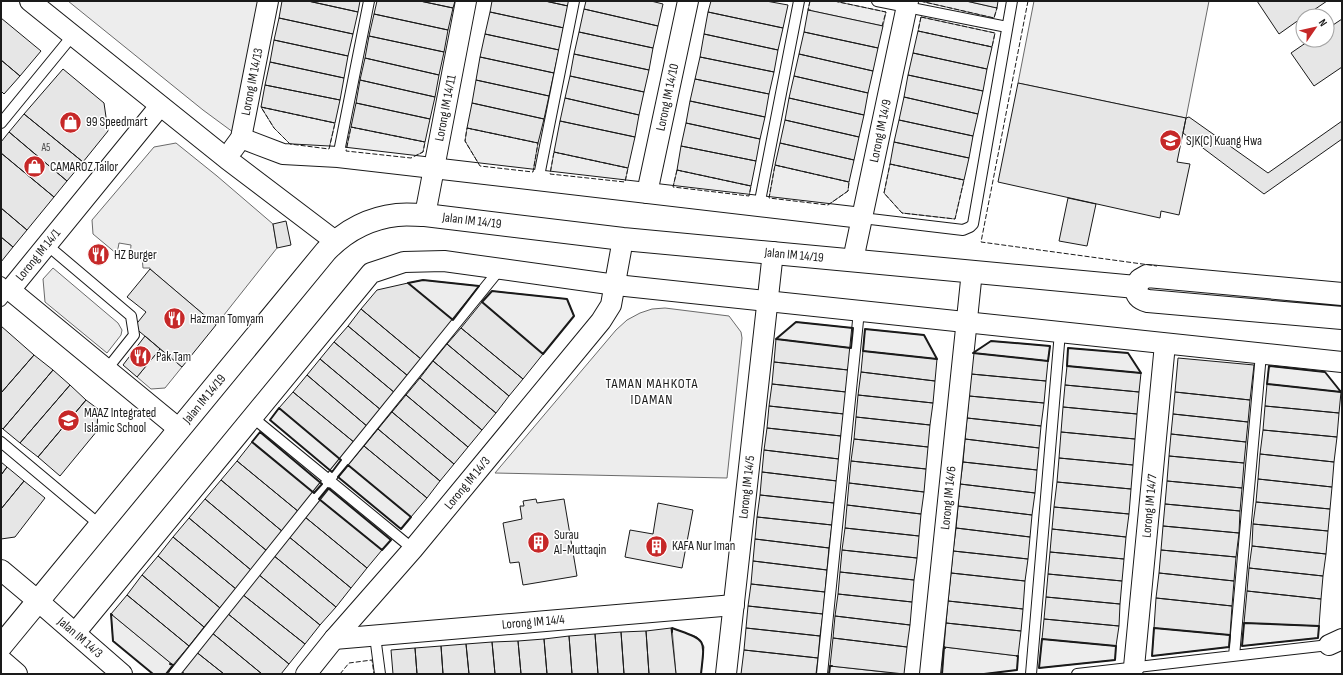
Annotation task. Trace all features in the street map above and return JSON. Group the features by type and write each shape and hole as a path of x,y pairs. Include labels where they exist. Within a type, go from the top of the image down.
{"street":[{"path":"30,1 226,159 335,241"},
{"name":"Lorong IM 14/13","path":"226,159 241,138 268,1"},
{"name":"Lorong IM 14/11","path":"425,215 466,1"},
{"name":"Lorong IM 14/10","path":"647,193 688,1"},
{"name":"Lorong IM 14/9","path":"853,260 907,4"},
{"name":"Lorong IM 14/1","path":"160,106 47,245 4,291 107,369 179,429"},
{"path":"241,138 283,154 338,157 862,218"},
{"name":"Jalan IM 14/19","path":"1,646 326,250 335,241 356,228 387,217 397,215 425,215 623,239 1136,287"},
{"path":"616,285 623,239"},
{"name":"Lorong IM 14/5","path":"726,674 773,252"},
{"path":"75,633 371,273 404,262 444,262 616,285 1164,344 1338,361"},
{"name":"Lorong IM 14/6","path":"930,674 972,271"},
{"path":"1342,294 1147,276 1140,280 1136,287 1140,298 1148,301 1342,318"},
{"name":"Lorong IM 14/3","path":"306,674 334,639 413,549 591,334 612,305 616,285"},
{"name":"Lorong IM 14/7","path":"1134,667 1164,344"},
{"name":"Jalan IM 14/3","path":"1,570 122,674"},
{"name":"Lorong IM 14/4","path":"334,639 734,606"},
{"path":"1,661 16,674"}],"lane":[{"path":"338,157 369,1"},
{"path":"538,181 574,1"},
{"path":"759,206 799,1"},
{"path":"877,1 907,4 1007,27"},
{"path":"862,218 963,230 973,224 1012,1"},
{"path":"1,123 73,35"},
{"path":"47,245 131,316 134,335 107,369"},
{"path":"174,674 500,269"},
{"path":"822,674 859,311"},
{"path":"1031,674 1060,332"},
{"path":"1234,656 1261,354"},
{"path":"252,417 413,549"},
{"path":"1,442 100,525"},
{"path":"375,636 380,674"},
{"path":"1077,674 1234,656 1336,642"}],"shaded area":[{"path":"68,1 268,1 241,138 203,110"},
{"path":"810,1 834,1 886,12 883,26 808,10"},
{"path":"920,1 966,1 997,8 994,18"},
{"path":"1034,1 1209,1 1186,118 1018,83"},
{"path":"921,17 995,33 992,47 918,31"},
{"path":"261,107 335,123 329,149 290,144 274,128"},
{"path":"351,127 425,142 423,152 411,158 346,151"},
{"path":"467,128 538,143 533,172 480,166 465,141"},
{"path":"176,143 273,224 277,248 216,325 150,268 143,268 142,257 130,256 131,245 119,243 117,254 93,234 92,220 154,147"},
{"path":"554,152 628,168 625,182 550,174"},
{"path":"890,164 964,180 955,219 902,213 884,193"},
{"path":"775,165 849,182 848,191 828,205 769,198"},
{"path":"677,170 751,186 749,196 673,187"},
{"path":"53,268 118,323 122,330 121,335 107,353 45,302 43,279"},
{"path":"423,280 479,286 453,320 408,283"},
{"path":"492,291 567,299 574,316 543,354 482,302"},
{"path":"665,308 729,316 741,332 742,338 727,478 495,473 616,330 627,320 640,313 652,309"},
{"path":"796,322 853,328 851,348 776,339"},
{"path":"865,329 924,335 937,359 863,351"},
{"path":"991,341 1050,346 1048,361 973,353"},
{"path":"1068,348 1128,353 1141,373 1067,366"},
{"path":"160,349 182,367 165,388 151,389 137,377"},
{"path":"1269,366 1325,372 1341,392 1267,384"},
{"path":"279,408 341,460 332,472 270,420"},
{"path":"260,432 322,484 314,493 252,442"},
{"path":"348,465 411,517 401,529 338,477"},
{"path":"328,488 391,540 382,550 319,499"},
{"path":"111,614 173,665 166,674 153,674 113,641"},
{"path":"1244,623 1319,626 1318,638 1242,646"},
{"path":"672,628 697,637 701,641 704,647 701,674 676,674"},
{"path":"1154,628 1230,635 1229,647 1152,656"},
{"path":"1042,639 1116,646 1115,660 1039,668"},
{"path":"944,647 1018,656 1017,670 984,674 942,674"},
{"path":"830,666 903,674 829,674"}],"building":[{"path":"282,1 308,1 358,12 353,34 279,18"},
{"path":"308,1 360,1 358,12"},
{"path":"377,1 420,1 453,8 448,30 374,14"},
{"path":"420,1 455,1 453,8"},
{"path":"492,1 545,1 568,6 564,28 490,12"},
{"path":"545,1 569,1 568,6"},
{"path":"586,1 651,1 663,4 658,26 584,9"},
{"path":"711,1 766,1 788,5 783,28 708,12"},
{"path":"966,1 998,1 997,8"},
{"path":"1257,1 1327,1 1317,8 1295,8 1295,23 1279,34"},
{"path":"584,9 658,26 653,48 579,32"},
{"path":"808,10 883,26 878,48 804,32"},
{"path":"490,12 564,28 559,50 485,34"},
{"path":"708,12 783,28 778,50 704,34"},
{"path":"374,14 448,30 444,52 369,36"},
{"path":"1,18 41,51 20,76 1,60"},
{"path":"279,18 353,34 348,56 274,40"},
{"path":"1342,19 1342,67 1314,86 1291,53 1298,48 1335,48 1335,24"},
{"path":"918,31 992,47 987,69 913,53"},
{"path":"579,32 653,48 649,70 574,54"},
{"path":"804,32 878,48 873,71 799,54"},
{"path":"485,34 559,50 554,73 480,57"},
{"path":"704,34 778,50 774,72 700,57"},
{"path":"369,36 444,52 439,75 365,58"},
{"path":"274,40 348,56 344,78 270,62"},
{"path":"913,53 987,69 983,91 908,75"},
{"path":"574,54 649,70 644,92 570,76"},
{"path":"799,54 873,71 868,93 794,76"},
{"path":"480,57 554,73 549,96 476,80"},
{"path":"700,57 774,72 769,94 695,79"},
{"path":"365,58 439,75 435,97 360,80"},
{"path":"1,60 20,76 4,94 1,91"},
{"path":"270,62 344,78 340,100 265,85"},
{"name":"99 Speedmart","path":"63,69 104,103 108,131 83,162 24,114"},
{"path":"908,75 983,91 978,114 904,97"},
{"path":"570,76 644,92 639,115 565,98"},
{"path":"794,76 868,93 864,115 789,98"},
{"path":"695,79 769,94 765,117 690,101"},
{"path":"360,80 435,97 430,119 356,103"},
{"path":"476,80 549,96 544,119 472,103"},
{"path":"1018,83 1186,118 1177,162 1190,164 1179,215 1161,211 1160,218 998,182"},
{"path":"265,85 340,100 335,123 261,107"},
{"path":"904,97 978,114 973,136 899,120"},
{"path":"565,98 639,115 635,137 560,121"},
{"path":"789,98 864,115 859,137 785,120"},
{"path":"690,101 765,117 760,139 686,123"},
{"path":"356,103 430,119 425,142 351,127"},
{"path":"472,103 544,119 538,143 467,128"},
{"path":"24,114 83,162 67,181 9,132"},
{"path":"1189,117 1268,173 1342,121 1342,139 1264,194 1183,133 1186,118"},
{"path":"785,120 859,137 854,160 780,143"},
{"path":"899,120 973,136 969,158 894,142"},
{"path":"560,121 635,137 628,168 554,152"},
{"path":"686,123 760,139 756,161 681,146"},
{"name":"CAMAROZ Tailor","path":"9,132 67,181 54,197 1,153 1,142"},
{"path":"894,142 969,158 964,180 890,164"},
{"path":"780,143 854,160 849,182 775,165"},
{"path":"681,146 756,161 751,186 677,170"},
{"path":"1,153 54,197 27,230 1,208"},
{"path":"1068,198 1096,204 1087,246 1059,241"},
{"path":"1,208 27,230 13,247 1,237"},
{"path":"286,221 291,245 277,248 273,224"},
{"path":"1,237 13,247 1,262"},
{"name":"Hazman Tomyam","path":"150,269 216,325 182,367 134,327 146,312 127,297"},
{"path":"408,283 453,320 421,359 361,309 377,290"},
{"path":"482,302 543,354 523,379 461,328"},
{"path":"361,309 421,359 408,376 348,326"},
{"path":"1,326 34,355 1,393"},
{"path":"348,326 408,376 395,393 334,342"},
{"path":"461,328 523,379 509,396 447,344"},
{"name":"Pak Tam","path":"145,336 160,349 137,377 123,365"},
{"path":"776,339 851,348 848,370 774,362"},
{"path":"334,342 395,393 381,410 320,359"},
{"path":"447,344 509,396 496,413 433,361"},
{"path":"863,351 937,359 935,381 861,372"},
{"path":"973,353 1048,361 1046,381 971,374"},
{"path":"34,355 53,370 3,429 1,427 1,393"},
{"path":"1178,358 1254,365 1250,400 1175,392"},
{"path":"320,359 381,410 368,427 307,375"},
{"path":"433,361 496,413 482,430 420,378"},
{"path":"774,362 848,370 846,392 772,384"},
{"path":"1067,366 1141,373 1139,392 1065,385"},
{"path":"53,370 70,385 20,443 3,429"},
{"path":"861,372 935,381 933,403 858,395"},
{"path":"971,374 1046,381 1044,403 969,396"},
{"path":"307,375 368,427 355,443 293,392"},
{"path":"420,378 482,430 468,447 406,395"},
{"path":"772,384 846,392 844,414 769,406"},
{"path":"1267,384 1341,392 1339,413 1265,406"},
{"path":"70,385 86,400 38,457 20,443"},
{"path":"1065,385 1139,392 1137,414 1063,407"},
{"path":"293,392 355,443 341,460 279,408"},
{"path":"1175,392 1250,400 1248,422 1173,414"},
{"path":"406,395 468,447 454,464 392,412"},
{"path":"858,395 933,403 930,425 856,417"},
{"path":"969,396 1044,403 1041,426 967,418"},
{"path":"86,400 98,409 97,431 60,476 38,457"},
{"path":"769,406 844,414 841,436 767,428"},
{"path":"1265,406 1339,413 1337,437 1263,430"},
{"path":"1063,407 1137,414 1135,439 1061,432"},
{"path":"392,412 454,464 440,481 378,429"},
{"path":"1173,414 1248,422 1246,442 1171,434"},
{"path":"856,417 930,425 928,447 854,439"},
{"path":"967,418 1041,426 1039,448 965,439"},
{"path":"767,428 841,436 839,459 764,450"},
{"path":"378,429 440,481 427,498 364,446"},
{"path":"1263,430 1337,437 1334,462 1260,454"},
{"path":"1061,432 1135,439 1133,465 1059,458"},
{"path":"1171,434 1246,442 1244,463 1169,456"},
{"path":"854,439 928,447 926,469 851,461"},
{"path":"965,439 1039,448 1037,470 963,462"},
{"path":"252,442 314,493 299,512 237,461"},
{"path":"364,446 427,498 411,517 348,465"},
{"path":"764,450 839,459 837,481 762,472"},
{"path":"1260,454 1334,462 1332,487 1258,479"},
{"path":"1169,456 1244,463 1242,488 1167,481"},
{"path":"1059,458 1133,465 1131,489 1057,482"},
{"path":"237,461 299,512 283,532 221,480"},
{"path":"851,461 926,469 924,492 849,483"},
{"path":"1,462 7,467 1,475"},
{"path":"963,462 1037,470 1035,493 960,484"},
{"path":"7,467 24,481 1,509 1,475"},
{"path":"762,472 837,481 834,503 760,495"},
{"path":"1258,479 1332,487 1330,509 1256,502"},
{"path":"221,480 283,532 267,551 205,499"},
{"path":"24,481 45,498 15,537 1,539 1,509"},
{"path":"1167,481 1242,488 1240,511 1165,504"},
{"path":"1057,482 1131,489 1129,514 1054,507"},
{"path":"849,483 924,492 921,514 847,505"},
{"path":"960,484 1035,493 1032,515 958,506"},
{"path":"760,495 834,503 832,525 757,517"},
{"path":"205,499 267,551 251,570 189,518"},
{"path":"319,499 382,550 367,568 305,517"},
{"name":"Surau Al-Muttaqin","path":"536,499 537,503 564,499 577,576 523,585 519,562 510,563 503,523 522,519 520,506 524,506 523,501"},
{"path":"1256,502 1330,509 1328,531 1253,524"},
{"name":"KAFA Nur Iman","path":"658,503 693,510 682,568 625,557 630,530 653,534"},
{"path":"1165,504 1240,511 1239,533 1163,526"},
{"path":"847,505 921,514 919,536 845,528"},
{"path":"958,506 1032,515 1030,537 956,528"},
{"path":"1054,507 1129,514 1126,537 1052,529"},
{"path":"305,517 367,568 351,588 288,536"},
{"path":"757,517 832,525 829,548 755,539"},
{"path":"189,518 251,570 236,589 173,537"},
{"path":"1253,524 1328,531 1326,554 1252,546"},
{"path":"1163,526 1239,533 1236,557 1161,550"},
{"path":"845,528 919,536 917,558 842,550"},
{"path":"956,528 1030,537 1028,559 953,551"},
{"path":"1052,529 1126,537 1124,559 1050,552"},
{"path":"288,536 351,588 336,607 273,555"},
{"path":"173,537 236,589 220,608 158,556"},
{"path":"755,539 829,548 827,570 753,561"},
{"path":"1252,546 1326,554 1323,576 1249,568"},
{"path":"842,550 917,558 914,580 840,572"},
{"path":"1161,550 1236,557 1234,581 1159,573"},
{"path":"953,551 1028,559 1025,581 951,573"},
{"path":"1050,552 1124,559 1122,581 1048,574"},
{"path":"273,555 336,607 320,625 258,574"},
{"path":"158,556 220,608 204,627 142,575"},
{"path":"753,561 827,570 825,592 751,584"},
{"path":"1249,568 1323,576 1321,599 1247,591"},
{"path":"840,572 914,580 912,602 838,594"},
{"path":"951,573 1025,581 1023,609 948,601"},
{"path":"1159,573 1234,581 1232,606 1156,598"},
{"path":"258,574 320,625 305,644 242,594"},
{"path":"1048,574 1122,581 1120,604 1046,597"},
{"path":"142,575 204,627 189,646 127,595"},
{"path":"751,584 825,592 823,614 748,606"},
{"path":"1247,591 1321,599 1319,626 1244,623"},
{"path":"242,594 305,644 289,664 227,613"},
{"path":"838,594 912,602 910,625 835,616"},
{"path":"127,595 189,646 173,665 111,614"},
{"path":"1046,597 1120,604 1119,626 1044,619"},
{"path":"1156,598 1232,606 1230,635 1154,628"},
{"path":"948,601 1023,609 1021,631 946,623"},
{"path":"748,606 823,614 820,636 746,628"},
{"path":"227,613 289,664 281,674 262,674 211,632"},
{"path":"835,616 910,625 907,647 833,638"},
{"path":"1044,619 1119,626 1116,646 1042,639"},
{"path":"946,623 1021,631 1018,656 944,647"},
{"path":"671,628 676,674 649,674 646,631"},
{"path":"746,628 820,636 818,658 744,650"},
{"path":"646,631 649,674 624,674 621,632"},
{"path":"211,632 262,674 224,674 195,651"},
{"path":"621,632 624,674 598,674 595,634"},
{"path":"595,634 598,674 572,674 569,636"},
{"path":"569,636 572,674 547,674 544,639"},
{"path":"833,638 907,647 904,674 830,666"},
{"path":"544,639 547,674 521,674 518,641"},
{"path":"518,641 521,674 495,674 492,642"},
{"path":"492,642 495,674 469,674 466,644"},
{"path":"466,644 469,674 443,674 441,646"},
{"path":"441,646 443,674 417,674 415,648"},
{"path":"415,648 417,674 393,674 391,650"},
{"path":"744,650 818,658 816,674 741,674"},
{"path":"195,651 224,674 185,674 180,670"}],"fence":[{"path":"810,1 808,10 811,10"},
{"path":"834,1 886,12 882,26"},
{"path":"920,1 994,18 996,7"},
{"path":"1028,1 981,242 1157,266"},
{"path":"921,17 995,33 992,47 918,31 921,17"},
{"path":"261,107 335,123 329,149 290,144 274,128 261,107"},
{"path":"351,127 425,142 423,152 411,158 346,151 351,127"},
{"path":"467,128 538,143 533,172 480,166 465,141 467,128"},
{"path":"554,152 628,168 625,182 550,174 554,152"},
{"path":"890,164 964,180 955,219 902,213 884,193 890,164"},
{"path":"775,165 849,182 848,191 828,205 769,198 775,165"},
{"path":"677,170 751,186 749,196 673,187 677,170"},
{"path":"340,674 349,663 372,660 374,674"}],"wall":[{"path":"423,280 479,286 453,320 408,283 423,280"},
{"path":"492,291 567,299 574,316 543,354 482,302 492,291"},
{"path":"796,322 853,328 851,348 776,339 796,322"},
{"path":"865,329 924,335 937,359 863,351 865,329"},
{"path":"991,341 1050,346 1048,361 973,353 991,341"},
{"path":"1068,348 1128,353 1141,373 1067,366 1068,348"},
{"path":"1269,366 1325,372 1341,392 1267,384 1269,366"},
{"path":"279,408 341,460 332,472 270,420 279,408"},
{"path":"260,432 322,484 314,493 252,442 260,432"},
{"path":"348,465 411,517 401,529 338,477 348,465"},
{"path":"328,488 391,540 382,550 319,499 328,488"},
{"path":"112,615 111,614 113,641 153,674"},
{"path":"1244,623 1319,626 1318,638 1242,646 1244,623"},
{"path":"672,632 672,628 692,635 701,642 703,647 701,674"},
{"path":"1154,628 1230,635 1229,647 1152,656 1154,628"},
{"path":"1042,639 1116,646 1115,660 1039,668 1042,639"},
{"path":"942,674 944,647 945,648"},
{"path":"984,674 1017,670 1017,656"},
{"path":"166,674 173,665 170,664"},
{"path":"829,674 830,666 832,666"}],"place":[{"name":"99 Speedmart","path":"71,122"},
{"name":"SJK(C) Kuang Hwa","path":"1171,141"},
{"name":"CAMAROZ Tailor","path":"34,167"},
{"name":"HZ Burger","path":"98,255"},
{"name":"Hazman Tomyam","path":"175,319"},
{"name":"Pak Tam","path":"141,357"},
{"name":"MAAZ Integrated Islamic School","path":"69,420"},
{"name":"Surau Al-Muttaqin","path":"539,542"},
{"name":"KAFA Nur Iman","path":"657,546"}],"district":[{"name":"TAMAN MAHKOTA IDAMAN","path":"652,392"}]}
